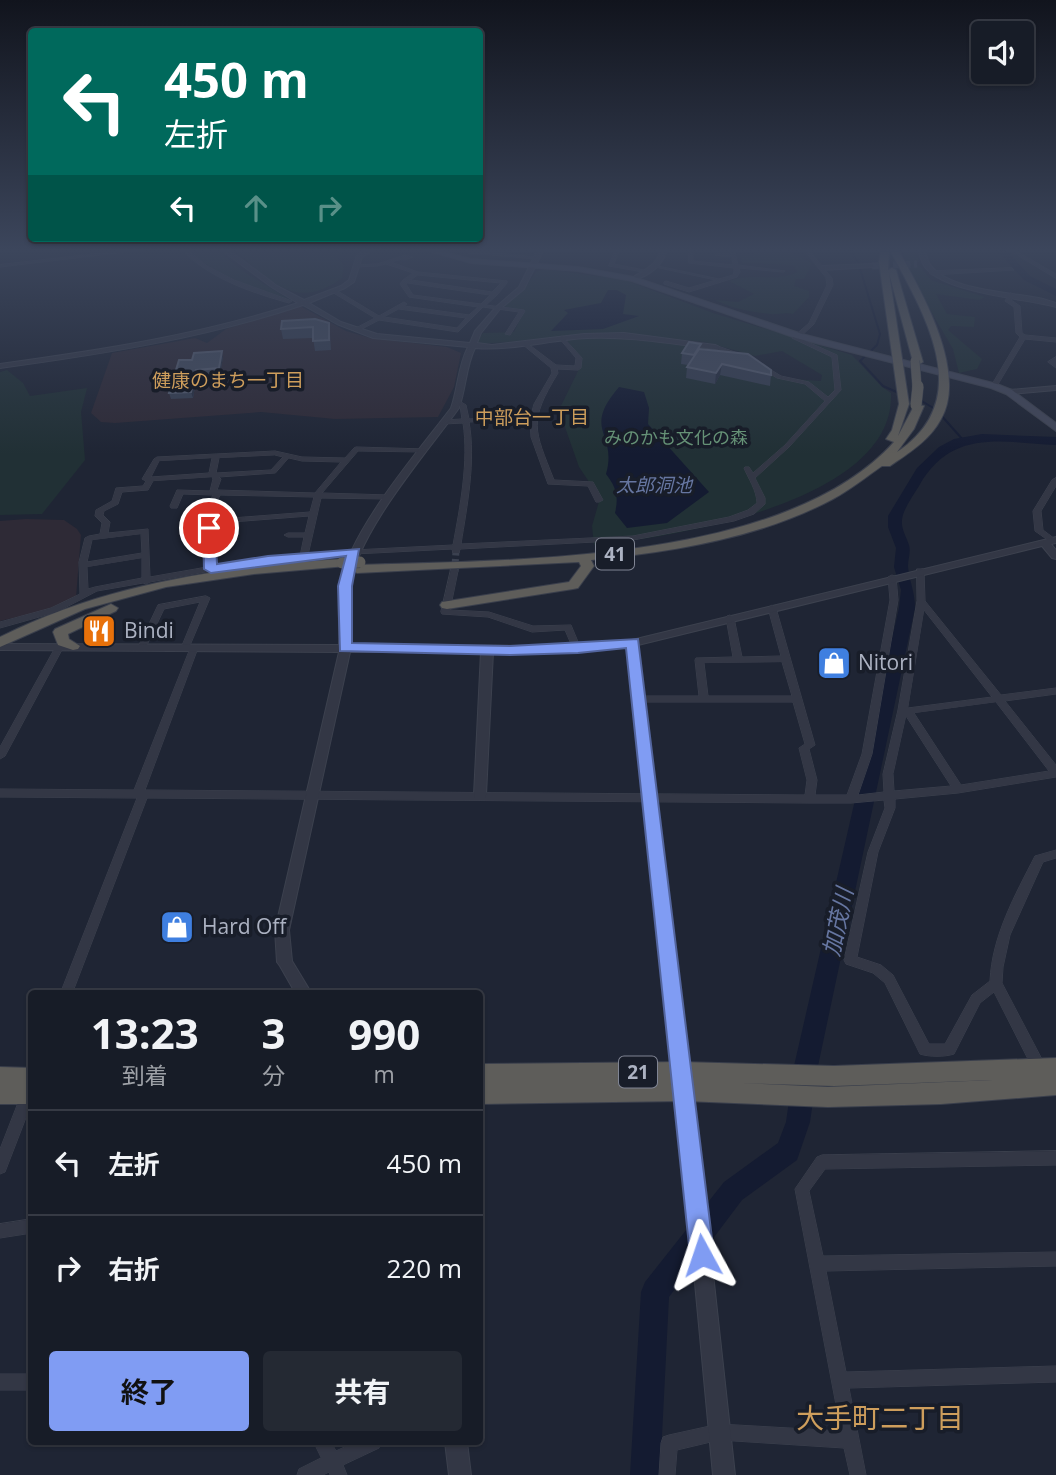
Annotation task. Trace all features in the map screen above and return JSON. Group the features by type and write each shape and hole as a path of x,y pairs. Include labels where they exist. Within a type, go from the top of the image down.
{"highway":[{"name":"41","path":"845,483 878,454 897,430 902,393 891,317"},
{"name":"41","path":"859,478 900,441 917,406 921,381 905,317"},
{"name":"41","path":"5,646 111,608 215,582 340,567 357,561 649,550 742,529 787,515 912,449 935,422 942,408 946,372 926,317"},
{"name":"41","path":"577,551 654,544 724,530 784,512 845,483 891,447 917,406"},
{"path":"447,605 573,585 588,566 577,551"},
{"name":"41","path":"0,654 5,646 53,617 110,597 180,580 268,564 340,567"},
{"path":"67,646 60,632 111,608"},
{"name":"21","path":"483,1074 831,1087 941,1094 1052,1081"},
{"path":"0,1077 28,1087"},
{"name":"21","path":"483,1094 683,1082"},
{"path":"0,1094 28,1088"}],"main road":[{"path":"744,317 799,336 994,386 1009,392 1056,428"}],"street":[{"path":"0,366 184,339 255,317"},
{"path":"331,317 356,330 390,338 472,346 624,335 715,347 754,362 779,377 807,383 828,400"},
{"path":"356,330 379,318 458,330 469,317"},
{"path":"302,990 285,962 282,930 345,648 345,586 389,497 458,402 466,358 492,317"},
{"path":"508,334 518,317"},
{"path":"751,478 787,446 838,390 835,356 795,338 811,324 814,317"},
{"path":"1018,317 1019,333 1023,337 1056,340"},
{"path":"994,386 1023,337"},
{"path":"525,344 554,367 578,368 579,358 562,338"},
{"path":"1056,359 1051,362 1056,366"},
{"path":"554,367 555,373 540,396 531,417 533,432 551,482 590,484 599,500"},
{"path":"1009,392 1056,388"},
{"path":"456,549 466,493 467,422 463,405 458,402"},
{"path":"444,422 531,417"},
{"path":"304,556 318,494 356,449 424,450"},
{"path":"287,456 273,472 146,480 157,459 275,453 347,460"},
{"path":"212,506 216,477 212,471 216,456"},
{"path":"0,625 54,610 94,589 211,569 268,564 304,556 357,561 456,549 577,551 667,533 751,512 761,504 761,498 747,468"},
{"path":"1056,480 1037,511 1039,531 1051,542 1056,556"},
{"path":"104,536 106,523 99,516 100,510 115,502 119,490 145,488 150,481"},
{"path":"174,506 180,492 389,497"},
{"path":"219,521 312,514"},
{"path":"209,528 211,569"},
{"path":"84,594 83,565 89,538 145,531 146,582"},
{"path":"288,536 308,535"},
{"path":"5,646 487,651 578,649 632,643 920,571 1051,542"},
{"path":"83,565 146,555"},
{"path":"454,571 445,611 489,615 532,629 568,627 578,649"},
{"path":"920,571 921,601 905,710 891,754 888,797 890,808 873,852 850,960 877,969 889,979 925,1050 949,1050 976,999 996,983"},
{"path":"851,799 867,754 894,600 892,578"},
{"path":"142,647 161,607 206,597 139,791 143,795"},
{"path":"0,793 311,798 480,796 851,799 958,789 1056,773 921,601"},
{"path":"772,608 810,745 804,748 812,780 809,799"},
{"path":"730,618 738,660"},
{"path":"632,643 652,797 697,1203 724,1475"},
{"path":"0,756 67,646"},
{"path":"480,796 487,651"},
{"path":"704,699 699,660 786,659"},
{"path":"905,710 1056,691"},
{"path":"639,699 797,699"},
{"path":"905,710 958,789"},
{"path":"68,990 143,795"},
{"path":"1052,1081 996,983 999,952 1040,859 1056,854"},
{"path":"0,1167 28,1093"},
{"path":"858,1475 802,1189 822,1162 1056,1158"},
{"path":"0,1230 28,1226"},
{"path":"818,1264 1055,1260"},
{"path":"840,1380 1056,1374"},
{"path":"0,1382 28,1382"},
{"path":"667,1475 669,1443 719,1432 851,1440"},
{"path":"324,1445 336,1469"},
{"path":"305,1475 336,1469 369,1445"},
{"path":"456,1445 460,1475"}],"shaded area":[{"path":"264,317 320,317 346,331 370,338 447,347 461,353 454,387 438,417 335,419 261,412 115,423 101,422 91,413 112,353 195,338 207,343 226,329"},
{"path":"64,520 81,535 76,598 44,611 0,621 0,521"}],"green space":[{"name":"みのかも文化の森","path":"521,317 726,317 852,355 891,393 883,430 858,462 820,487 774,507 724,522 630,541 594,545 592,526 600,498 579,467 559,410 579,369 580,358 566,339 634,337 723,351 779,378 821,381 822,375 782,351 755,356 705,342 616,334 480,344 477,340 483,333 514,332"},
{"path":"934,317 975,317 974,327 951,326 948,330 982,359 977,369 959,373 953,349"},
{"path":"7,370 23,383 30,396 87,388 81,412 85,460 42,514 0,515 0,372"}],"water":[{"path":"564,317 637,317 603,329 551,331"},
{"name":"太郎洞池","path":"619,387 644,392 649,408 648,424 709,492 667,523 627,528 615,513 617,497 606,474 608,449 601,423 608,402"}],"building":[{"path":"315,319 329,323 329,340 313,341 313,327 281,329 282,321"},
{"path":"689,342 701,344 694,355 682,353"},
{"path":"699,349 748,354 771,370 771,375 722,364 716,373 687,367"},
{"path":"222,351 219,368 196,370 191,392 169,393 179,360 192,360 194,353"}],"waterway":[{"path":"875,317 880,334 877,345 860,361 883,386 901,394"},
{"path":"920,400 935,409"},
{"path":"940,414 964,441"},
{"name":"加茂川","path":"645,1475 655,1292 733,1191 788,1151 798,1122 806,1066 907,608 908,590 901,567 903,548 895,527 895,516 921,471 943,450 958,442 982,438 1056,441"}],"tunnel":[{"path":"455,566 456,551"},
{"path":"454,571 455,564"}],"place":[{"name":"Bindi","path":"99,631"},
{"name":"Nitori","path":"834,663"},
{"name":"Hard Off","path":"177,927"}],"district":[{"name":"健康のまち一丁目","path":"228,380"},
{"name":"中部台一丁目","path":"532,417"},
{"name":"大手町二丁目","path":"880,1418"}],"route":[{"path":"209,528 211,569 268,560 354,552 345,586 345,648 578,649 632,643 652,797 702,1255"}]}
